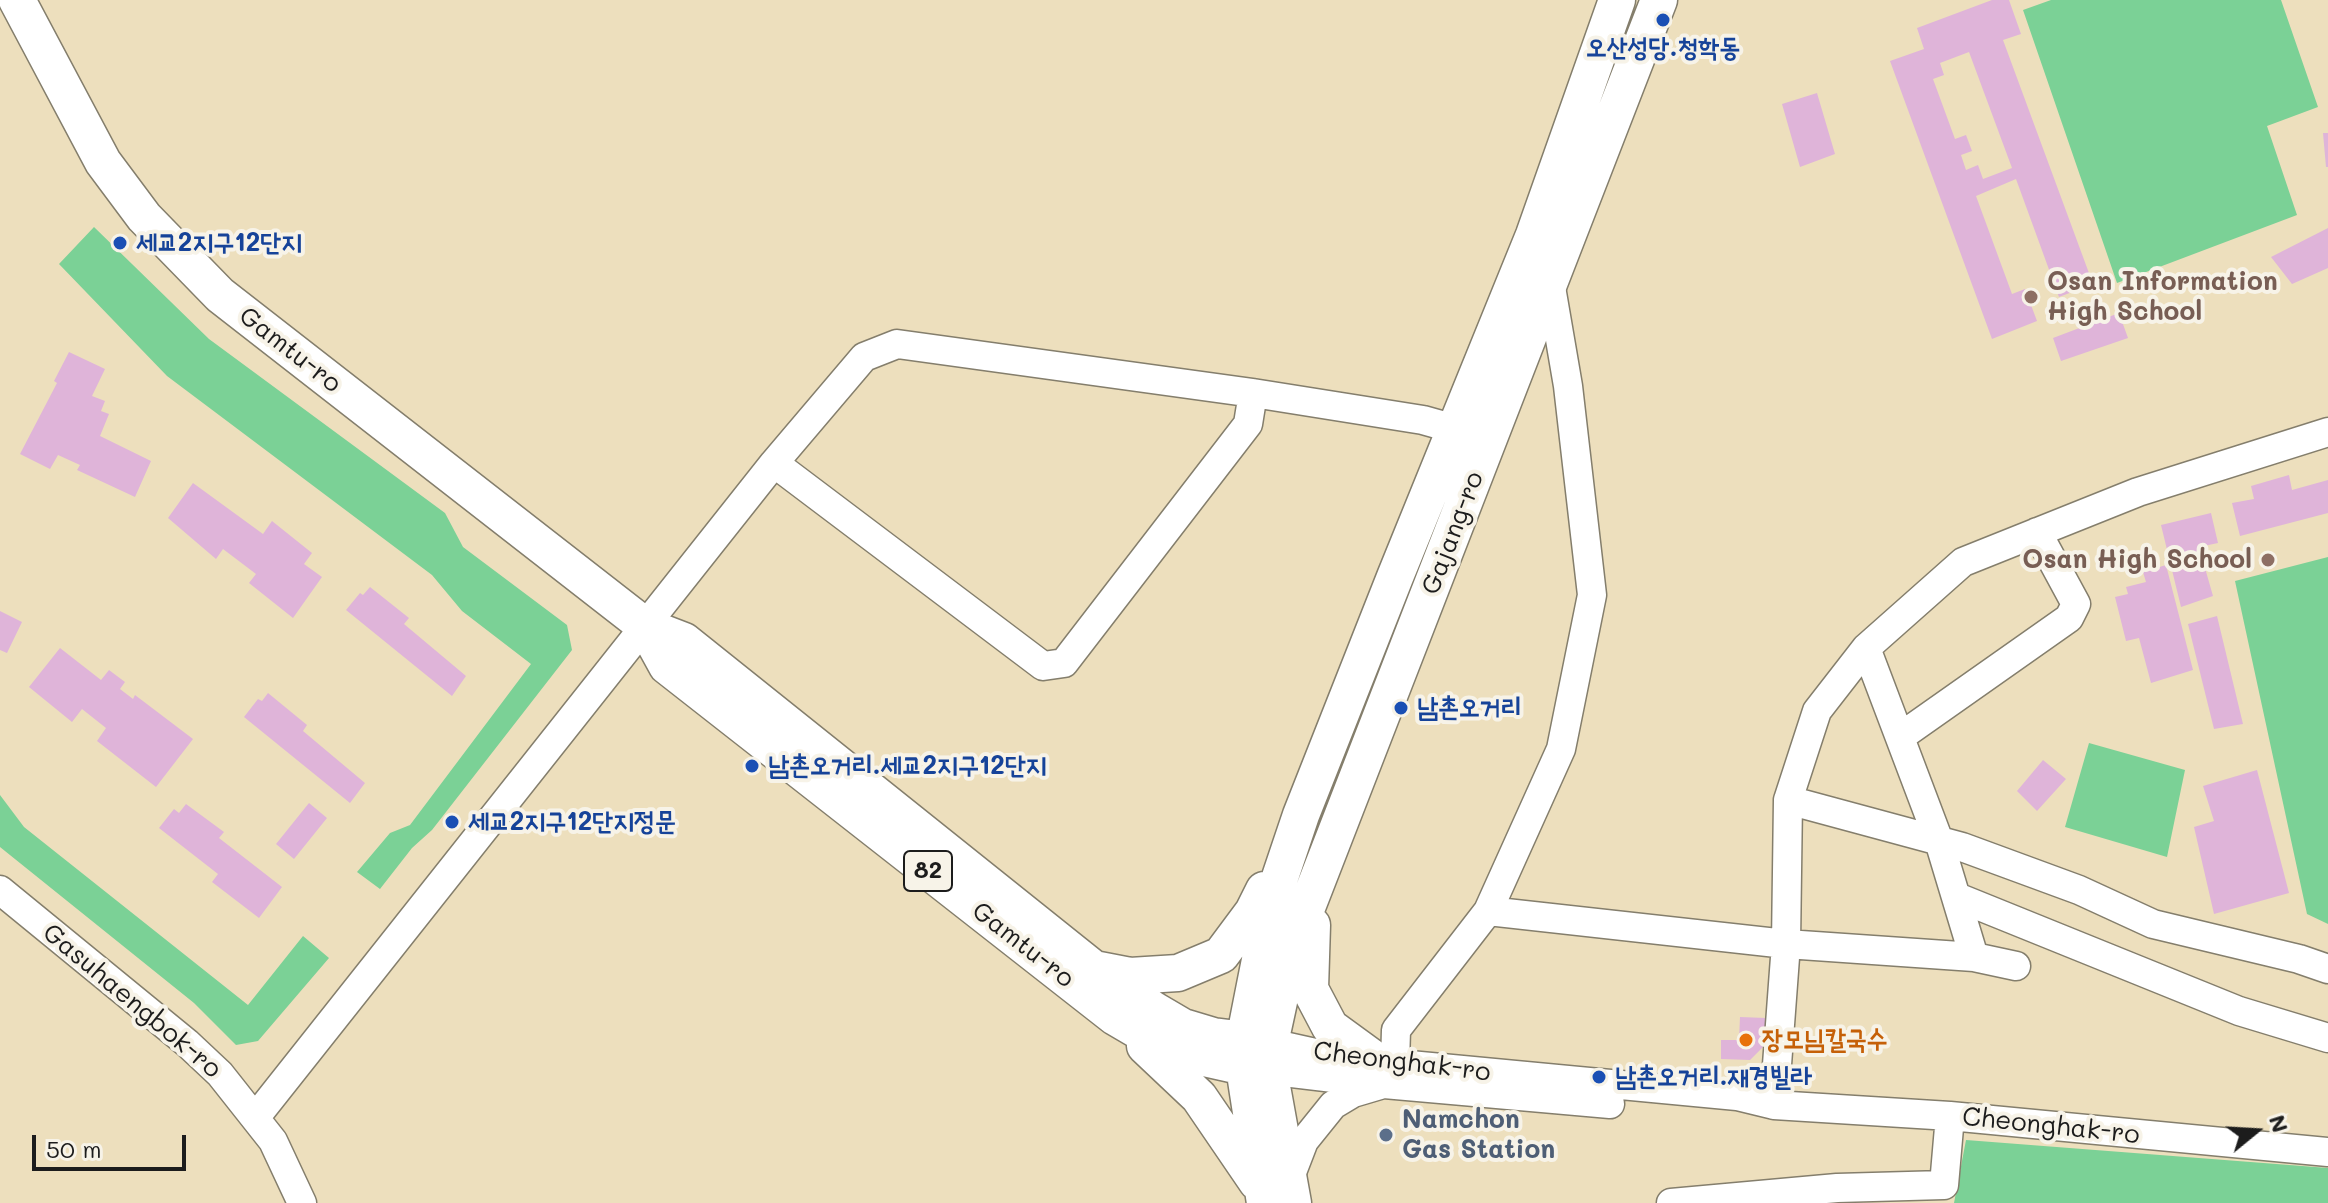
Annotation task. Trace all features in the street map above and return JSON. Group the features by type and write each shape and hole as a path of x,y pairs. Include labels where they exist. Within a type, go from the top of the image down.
{"main road":[{"name":"Gamtu-ro","path":"17,0 103,162 144,217 220,295 645,626 684,641 1094,969 1183,1027 1257,1055"},
{"name":"Gajang-ro","path":"1257,1055 1249,1002 1271,904 1301,815 1534,235 1617,0"},
{"name":"Gajang-ro","path":"1257,1055 1290,951 1324,860 1659,0"},
{"name":"Gamtu-ro","path":"645,626 667,666 1115,1017 1173,1051 1213,1062 1257,1055"},
{"path":"1094,969 1130,976 1178,973 1221,955 1253,912 1301,815"},
{"path":"1324,860 1313,912 1310,989 1330,1027 1386,1070"},
{"path":"1115,1017 1199,1097 1277,1194"},
{"path":"1257,1055 1277,1194"}],"street":[{"path":"1277,1194 1304,1141 1333,1105 1386,1070 1396,1030 1488,911 1561,749 1592,595 1568,386 1550,281"},
{"path":"255,1118 774,463 864,357 897,344 1253,393 1423,420 1455,429"},
{"path":"774,463 1043,666 1064,663 1248,424 1253,393"},
{"path":"1774,1105 1786,944 1788,800 1817,711 1866,648 1963,562 2138,492 2328,432"},
{"path":"1900,737 2069,618 2076,604 2037,532"},
{"path":"1866,648 1939,841 1974,957"},
{"path":"1788,800 1939,841 2079,890 2153,924 2299,959 2328,969"},
{"name":"Gasuhaengbok-ro","path":"0,890 187,1043 220,1074 273,1141 302,1203"},
{"path":"1957,897 2239,1011 2328,1038"},
{"path":"1488,911 1786,944 1974,957 2016,966"},
{"name":"Cheonghak-ro","path":"1257,1055 1315,1053 1386,1070 1731,1114 1774,1105 1950,1116 2328,1152"},
{"path":"1671,1203 1837,1188 1944,1185 1950,1116"}],"green space":[{"path":"2051,0 2281,0 2318,107 2267,126 2297,215 2117,283 2023,10"},
{"path":"94,227 209,339 445,513 463,547 567,625 572,650 432,830 412,848 380,889 357,872 390,833 410,825 531,664 462,611 432,575 167,376 59,264"},
{"path":"2328,557 2328,924 2307,914 2235,581"},
{"path":"2089,743 2185,770 2167,857 2065,827"},
{"path":"0,795 24,827 248,1005 303,936 329,958 258,1041 236,1045 194,1003 0,847"},
{"path":"1966,1140 2328,1168 2328,1203 1954,1203"}],"building":[{"path":"1992,0 2009,0 2021,34 2003,40 2093,284 2059,297 2016,179 1976,196 2012,294 2025,289 2037,321 1992,339 1890,61 1924,49 1917,28","holes":["1969,52 2012,168 1983,179 1978,165 1966,170 1961,155 1972,151 1966,135 1955,139 1933,79 1944,75 1940,63"]},
{"path":"1817,93 1835,154 1800,167 1782,104"},
{"path":"2323,133 2328,133 2328,167 2326,167"},
{"path":"2328,228 2328,268 2292,284 2271,257"},
{"path":"2119,313 2128,338 2061,361 2053,338"},
{"path":"69,352 105,369 92,396 105,401 101,411 109,414 100,436 151,461 135,497 77,470 80,465 58,455 50,469 20,454 57,383 54,381"},
{"path":"2289,475 2292,490 2328,480 2328,513 2240,536 2232,503 2254,499 2251,486"},
{"path":"193,483 263,534 272,521 312,553 304,564 322,577 293,618 249,583 256,574 223,549 216,559 168,518"},
{"path":"2211,513 2218,543 2199,547 2213,596 2181,607 2161,525"},
{"path":"2166,565 2193,670 2151,683 2139,638 2126,641 2115,597 2128,594 2126,587 2146,582 2143,572"},
{"path":"370,587 409,618 404,624 466,676 452,696 346,610 360,593 363,595"},
{"path":"0,611 22,622 7,653 0,650"},
{"path":"2217,616 2243,724 2214,729 2188,624"},
{"path":"60,648 101,680 109,670 125,682 120,689 133,699 135,695 193,739 156,787 97,741 106,728 82,709 72,722 29,687"},
{"path":"268,693 307,725 303,731 365,783 350,803 244,717 258,699 262,701"},
{"path":"2043,760 2066,779 2037,811 2017,791"},
{"path":"2257,770 2289,893 2214,914 2194,827 2214,821 2203,786"},
{"path":"309,803 327,818 294,859 276,844"},
{"path":"186,804 224,832 219,838 282,887 259,918 212,882 218,874 159,828 174,809 179,813"},
{"path":"1740,1017 1766,1018 1765,1045 1750,1060 1721,1059 1721,1040 1739,1040"}],"place":[{"name":"오산성당.청학동","path":"1663,20"},
{"name":"세교2지구12단지","path":"120,243"},
{"name":"Osan Information High School","path":"2031,297"},
{"name":"Osan High School","path":"2268,560"},
{"name":"남촌오거리","path":"1401,708"},
{"name":"남촌오거리.세교2지구12단지","path":"752,766"},
{"name":"세교2지구12단지정문","path":"452,822"},
{"name":"장모님칼국수","path":"1746,1040"},
{"name":"남촌오거리.재경빌라","path":"1599,1077"},
{"name":"Namchon Gas Station","path":"1386,1135"}]}
